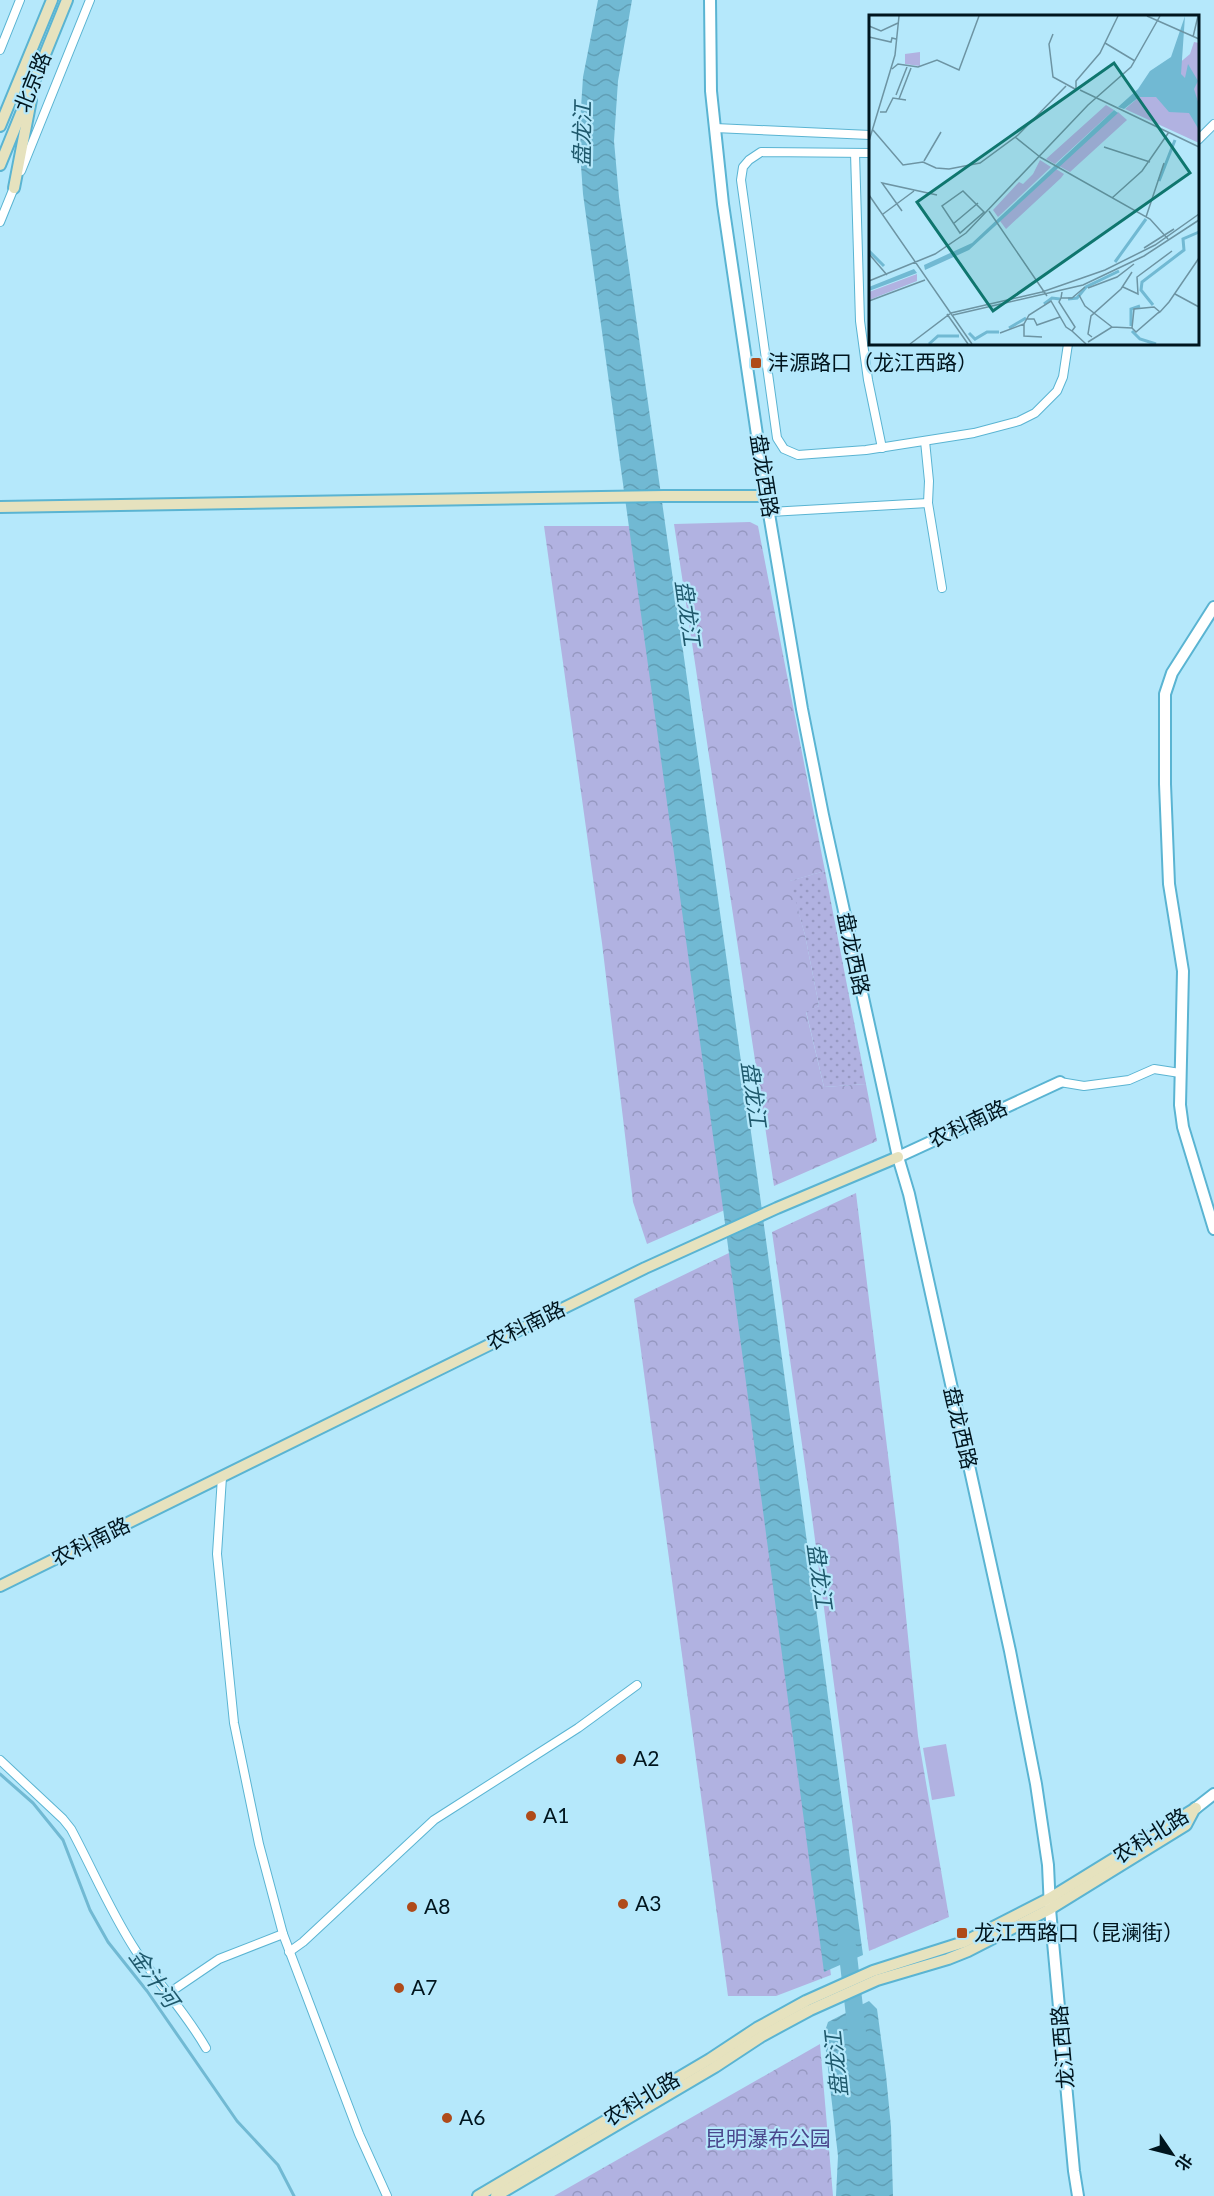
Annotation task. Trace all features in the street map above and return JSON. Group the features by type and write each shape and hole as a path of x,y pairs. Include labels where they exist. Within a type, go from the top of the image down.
{"main road":[{"name":"北京路","path":"0,126 52,0"},
{"name":"北京路","path":"0,165 68,0"},
{"path":"14,188 36,74"},
{"path":"0,507 766,496"},
{"name":"农科南路","path":"0,1586 701,1241 898,1157"},
{"name":"农科北路","path":"478,2196 710,2059 757,2028 875,1975 948,1959 968,1951 1186,1825 1196,1808"},
{"name":"农科北路","path":"496,2196 715,2067 808,2006"}],"street":[{"path":"0,50 20,0"},
{"path":"0,222 90,0"},
{"name":"盘龙西路","path":"710,0 711,91 723,204 766,496 802,709 823,815 898,1157 909,1194 1022,1713 1048,1865 1050,1904"},
{"path":"1199,138 1214,124"},
{"path":"715,128 869,135"},
{"path":"869,153 761,152 748,160 743,167 741,180 753,276 777,438 780,444 790,453 798,455 882,448 974,433 1019,421 1035,413 1057,391 1063,377 1068,345"},
{"path":"855,153 860,321 868,380 882,448"},
{"path":"925,441 929,481 928,503 942,588"},
{"path":"770,512 928,503"},
{"path":"1214,607 1172,673 1165,694 1165,784 1169,884 1183,971 1180,1105 1184,1127 1214,1229"},
{"path":"1060,1082 1084,1086 1129,1080 1154,1069 1180,1072"},
{"name":"农科南路","path":"898,1157 1060,1082"},
{"path":"222,1477 217,1554 234,1723 260,1844 289,1952 359,2134 387,2196"},
{"path":"289,1952 434,1820 578,1728 637,1685"},
{"path":"0,1760 63,1819 71,1830 118,1921 137,1952 169,1993 206,2048"},
{"path":"1196,1808 1214,1794"},
{"name":"龙江西路","path":"1050,1904 1078,2196"},
{"path":"169,1993 219,1959 283,1934"}],"green space":[{"path":"750,522 758,526 825,871 790,881 805,935 819,1006 806,1012 824,1087 866,1084 877,1141 774,1186 674,524"},
{"path":"544,526 633,526 727,1209 647,1244 633,1202 602,943"},
{"path":"825,871 866,1084 824,1087 806,1011 819,1006 805,935 789,881"},
{"path":"856,1193 898,1537 918,1736 949,1917 869,1951 772,1232"},
{"path":"733,1251 831,1975 776,1996 728,1996 634,1299"},
{"path":"946,1744 955,1796 932,1800 923,1748"},
{"name":"昆明瀑布公园","path":"820,2044 833,2196 554,2196"}],"water":[{"path":"598,0 632,0 618,81 614,141 619,197 760,1196 863,1955 824,1972 722,1201 583,194 579,138 583,77"},
{"path":"869,2001 877,2009 886,2075 891,2127 893,2196 836,2196 838,2156 824,2034 828,2022"}],"waterway":[{"name":"金汁河","path":"0,1774 33,1803 63,1840 90,1910 108,1942 147,1991 237,2121 278,2165 294,2196"},
{"name":"盘龙江","path":"846,1938 857,2033"}],"place":[{"name":"沣源路口（龙江西路）","path":"756,363"},
{"name":"A2","path":"621,1759"},
{"name":"A1","path":"531,1816"},
{"name":"A3","path":"623,1904"},
{"name":"A8","path":"412,1907"},
{"name":"龙江西路口（昆澜街）","path":"962,1933"},
{"name":"A7","path":"399,1988"},
{"name":"A6","path":"447,2118"}]}
